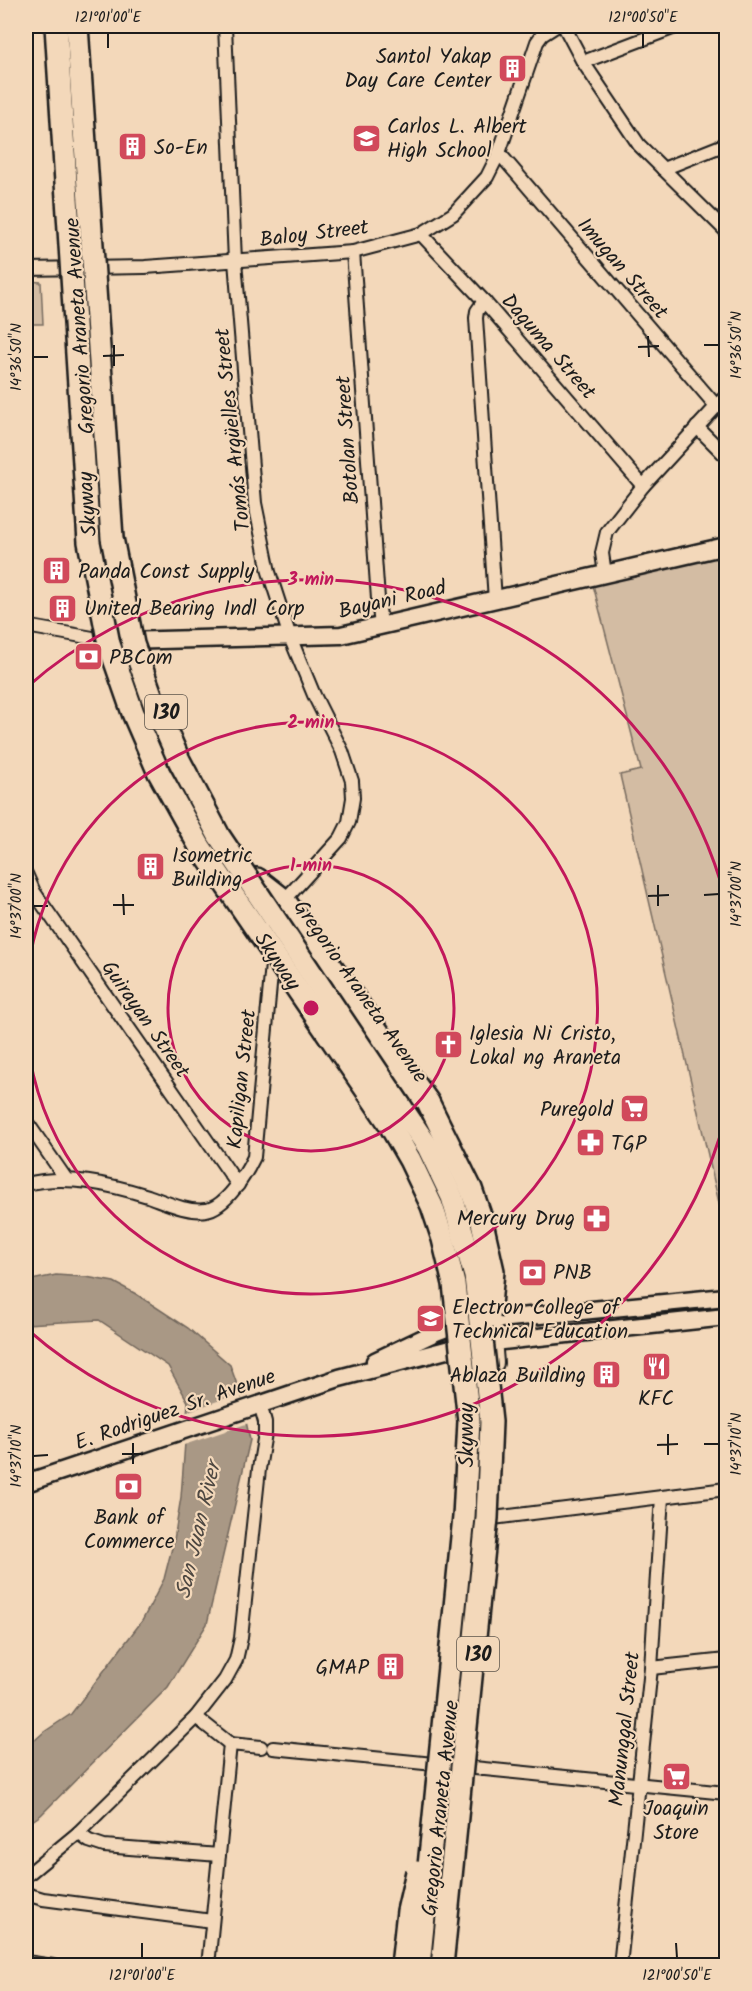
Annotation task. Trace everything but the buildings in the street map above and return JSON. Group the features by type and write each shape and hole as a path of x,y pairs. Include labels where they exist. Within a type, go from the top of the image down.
{"highway":[{"path":"45,26 68,208"},
{"name":"Skyway","path":"56,26 89,542 109,644 133,713 159,773 200,847 387,1120 410,1160 432,1206 454,1284 469,1421 464,1517 434,1774 419,1965"},
{"name":"Skyway","path":"76,26 112,538 133,644 178,760 219,836 404,1109 433,1157 453,1197 476,1276 491,1422 487,1518 444,1965"},
{"path":"257,879 285,909 428,1102 471,1189 481,1218 493,1271 485,1362"},
{"path":"402,1965 408,1911 434,1774"},
{"path":"456,1965 460,1915 463,1776"}],"main road":[{"name":"Gregorio Araneta Avenue","path":"50,26 86,545 104,640 130,717 156,776 196,852 384,1127 405,1164 438,1241 448,1286 463,1421 458,1517 434,1774 411,1965"},
{"name":"Gregorio Araneta Avenue","path":"81,26 116,539 136,641 187,757 227,831 257,879"},
{"name":"Bayani Road","path":"104,640 341,635 726,546"},
{"name":"Gregorio Araneta Avenue","path":"285,909 436,1141 470,1224 483,1274 491,1320 498,1422 493,1518 463,1776"},
{"name":"E. Rodriguez Sr. Avenue","path":"339,1378 452,1326 491,1320 726,1297"},
{"name":"E. Rodriguez Sr. Avenue","path":"26,1483 339,1378 454,1348 726,1317"}],"street":[{"name":"Tomás Argüelles Street","path":"225,26 235,261 255,503 269,573 290,637 314,695 342,751 352,781 353,798 349,822 341,838 285,909"},
{"name":"Baloy Street","path":"26,269 97,269 353,252 421,234 453,214 487,177 499,153 537,42 542,34 556,26"},
{"path":"564,26 583,62 639,145 726,231"},
{"path":"583,62 678,26"},
{"path":"663,169 726,144"},
{"name":"Imugan Street","path":"499,153 717,407"},
{"name":"Daguma Street","path":"421,234 484,301 643,486"},
{"name":"Botolan Street","path":"353,252 381,626"},
{"path":"484,301 477,311 476,318 495,600"},
{"path":"604,574 602,553 607,532 643,486 726,396"},
{"path":"697,427 726,456"},
{"name":"Bayani Road","path":"26,626 104,640"},
{"name":"Guirayan Street","path":"26,874 34,892 238,1185"},
{"name":"Kapiligan Street","path":"26,1184 66,1179 125,1189 189,1209 204,1211 212,1209 238,1185 254,1156 272,964"},
{"path":"26,1121 66,1179"},
{"path":"26,1876 78,1833 196,1717 225,1680 236,1660 241,1638 265,1422 253,1406"},
{"path":"493,1518 726,1490"},
{"name":"Manunggal Street","path":"620,1965 651,1668 662,1497"},
{"path":"651,1668 726,1660"},
{"path":"196,1717 230,1744 434,1774 638,1785 726,1793"},
{"path":"208,1965 230,1744"},
{"path":"78,1833 89,1841 104,1846 219,1855"},
{"path":"26,1894 43,1899 212,1921"},
{"path":"26,1962 53,1965"}],"shaded area":[{"path":"26,281 41,282 43,324 26,324"},
{"path":"726,551 726,1233 620,775 641,770 592,581"}],"water":[{"name":"San Juan River","path":"56,1275 114,1282 188,1328 230,1365 240,1393 250,1440 207,1624 168,1687 41,1815 26,1825 26,1748 44,1732 71,1714 142,1621 164,1579 174,1540 181,1497 188,1402 168,1366 99,1320 26,1324 26,1281"}],"pier":[{"path":"240,1393 249,1423 181,1446 184,1413"}],"place":[{"name":"Santol Yakap Day Care Center","path":"512,68"},
{"name":"Carlos L. Albert High School","path":"366,138"},
{"name":"So-En","path":"133,147"},
{"name":"Panda Const Supply","path":"57,571"},
{"name":"United Bearing Indl Corp","path":"63,608"},
{"name":"PBCom","path":"88,657"},
{"name":"Isometric Building","path":"151,867"},
{"name":"Iglesia Ni Cristo, Lokal ng Araneta","path":"448,1045"},
{"name":"Puregold","path":"634,1109"},
{"name":"TGP","path":"590,1143"},
{"name":"Mercury Drug","path":"596,1218"},
{"name":"PNB","path":"532,1272"},
{"name":"Electron College of Technical Education","path":"431,1319"},
{"name":"KFC","path":"656,1367"},
{"name":"Ablaza Building","path":"607,1375"},
{"name":"Bank of Commerce","path":"129,1486"},
{"name":"GMAP","path":"390,1667"},
{"name":"Joaquin Store","path":"676,1777"}]}
